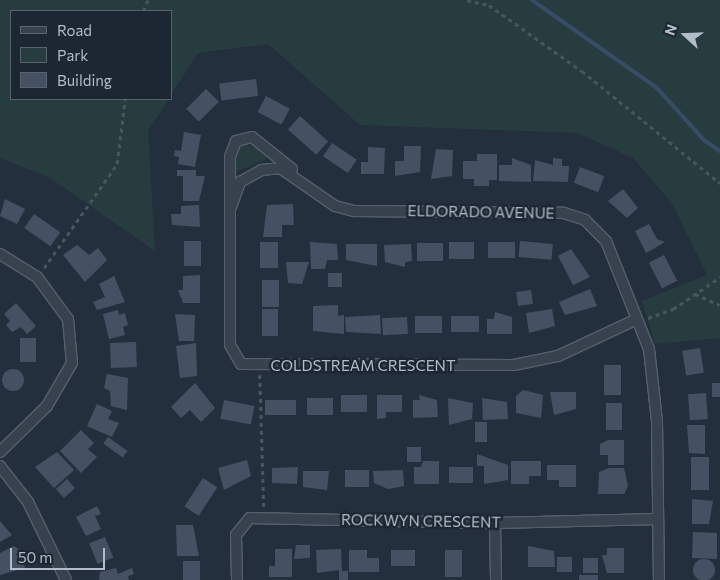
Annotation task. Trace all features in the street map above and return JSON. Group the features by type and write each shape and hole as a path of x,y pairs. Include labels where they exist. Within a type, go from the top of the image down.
{"street":[{"name":"ELDORADO AVENUE","path":"231,207 227,168 236,141 252,137 335,206 354,211 564,213 585,220 606,241 649,349 654,394 659,580"},
{"name":"ELDORADO AVENUE","path":"231,207 240,182 262,170 280,168 308,183"},
{"name":"COLDSTREAM CRESCENT","path":"231,207 230,345 241,364 260,366 514,365 558,356 637,319"},
{"path":"0,254 36,277 68,319 72,363 47,406 0,452"},
{"path":"0,466 28,502 66,580"},
{"name":"ROCKWYN CRESCENT","path":"237,580 236,535 250,518 495,523 658,518"},
{"path":"495,523 496,580"}],"path":[{"path":"467,0 488,5 582,71 720,183"},
{"path":"36,277 117,164 125,100"},
{"path":"637,319 673,309 720,278"},
{"path":"695,294 720,304"},
{"path":"260,366 264,518"}],"green space":[{"path":"0,0 720,0 720,338 655,344 642,301 707,275 672,203 633,158 577,133 360,125 268,44 198,53 172,93 172,10 10,10 10,100 168,100 148,131 155,251 50,178 0,158"},
{"path":"242,144 263,150 267,159 236,172 235,151"}],"building":[{"path":"256,79 258,96 221,100 219,84"},
{"path":"206,89 219,102 199,122 186,109"},
{"path":"266,96 290,109 281,125 258,112"},
{"path":"300,116 328,141 316,155 288,129"},
{"path":"184,132 201,135 195,167 178,164 179,157 174,156 175,150 181,151"},
{"path":"332,143 357,160 348,173 323,156"},
{"path":"404,146 421,146 420,172 395,176 395,161 404,161"},
{"path":"368,147 385,148 384,174 361,174 361,162 368,162"},
{"path":"436,149 453,150 452,176 431,179"},
{"path":"477,154 497,154 497,180 489,180 489,186 474,186 474,179 463,179 463,161 477,161"},
{"path":"512,158 531,165 531,182 499,181 499,165 512,165"},
{"path":"553,158 562,159 562,166 569,166 568,182 533,181 535,160 553,165"},
{"path":"580,167 604,176 598,192 574,183"},
{"path":"177,170 196,170 196,176 205,176 199,201 183,201 183,176 177,176"},
{"path":"623,189 638,208 627,218 608,201"},
{"path":"5,199 25,209 17,224 0,216"},
{"path":"293,204 294,225 282,225 282,237 263,237 267,205"},
{"path":"199,205 200,227 172,225 171,214 181,214 181,206"},
{"path":"34,214 60,232 50,246 24,228"},
{"path":"649,224 657,239 665,242 646,253 635,231"},
{"path":"184,241 201,241 201,266 184,266"},
{"path":"520,241 553,244 551,260 519,257"},
{"path":"260,242 278,242 278,268 260,268"},
{"path":"310,242 337,244 338,260 327,260 325,269 311,269"},
{"path":"449,242 474,242 474,259 449,259"},
{"path":"488,242 515,242 515,258 488,258"},
{"path":"417,243 443,243 443,261 417,261"},
{"path":"346,244 377,244 377,266 346,260"},
{"path":"411,244 412,261 405,262 405,267 385,262 384,245"},
{"path":"77,245 89,255 98,248 107,260 85,282 63,255"},
{"path":"571,249 590,277 573,285 558,256"},
{"path":"664,255 677,281 662,289 649,263"},
{"path":"286,262 309,262 302,284 288,283"},
{"path":"328,273 342,273 342,287 328,287"},
{"path":"200,275 200,303 183,303 178,290 183,290 183,276"},
{"path":"114,276 125,302 97,310 93,302 105,297 99,284"},
{"path":"262,280 279,280 279,307 262,307"},
{"path":"590,289 597,306 565,315 559,302"},
{"path":"531,290 533,304 518,306 516,292"},
{"path":"16,303 36,326 27,334 21,327 12,332 6,325 10,321 4,314"},
{"path":"338,305 338,316 344,315 344,334 313,331 313,306"},
{"path":"262,309 278,309 278,336 262,336"},
{"path":"552,309 555,326 529,333 526,313"},
{"path":"118,310 119,315 125,313 128,325 123,327 125,335 109,339 103,314"},
{"path":"495,312 512,317 512,334 487,334 487,319 494,319"},
{"path":"175,314 195,315 194,341 179,341"},
{"path":"380,315 381,334 346,332 345,317"},
{"path":"415,316 442,316 442,333 415,333"},
{"path":"451,316 479,316 479,332 451,332"},
{"path":"407,317 408,334 383,335 382,318"},
{"path":"20,338 36,338 36,362 20,362"},
{"path":"136,342 137,367 111,368 110,343"},
{"path":"196,343 197,376 180,378 176,346"},
{"path":"700,348 704,373 686,376 682,351"},
{"path":"604,365 621,365 621,395 604,395"},
{"path":"13,369 21,372 24,380 21,388 13,391 5,388 2,380 5,372"},
{"path":"107,374 128,378 127,410 111,406 110,391 104,388"},
{"path":"195,383 215,408 201,422 190,410 181,418 171,407"},
{"path":"712,383 720,383 720,397 712,397"},
{"path":"523,390 543,395 541,418 516,413 516,396"},
{"path":"550,392 576,392 576,409 554,415"},
{"path":"706,393 708,419 690,420 688,394"},
{"path":"341,395 367,395 367,412 341,412"},
{"path":"377,395 402,395 402,412 386,412 386,418 377,419"},
{"path":"419,395 437,400 438,417 413,418 413,400 420,400"},
{"path":"307,398 333,398 333,415 307,415"},
{"path":"448,398 473,403 472,419 449,425"},
{"path":"482,398 507,402 508,419 483,420"},
{"path":"224,400 254,406 251,425 220,419"},
{"path":"265,400 296,400 296,415 265,415"},
{"path":"606,403 622,403 622,430 606,430"},
{"path":"97,404 112,411 108,419 119,423 112,437 87,426"},
{"path":"475,422 487,422 487,442 475,442"},
{"path":"687,425 705,425 705,454 689,453"},
{"path":"81,430 94,443 88,449 97,457 81,473 60,451"},
{"path":"108,437 127,451 123,458 103,443"},
{"path":"608,440 624,440 624,465 608,465 608,455 600,455 600,444"},
{"path":"407,447 421,447 421,462 407,462"},
{"path":"57,452 74,470 54,488 35,467"},
{"path":"477,454 508,465 508,480 484,484 484,466 477,466"},
{"path":"691,457 709,457 709,490 691,490"},
{"path":"247,460 251,476 224,490 218,468"},
{"path":"423,461 439,461 439,484 414,484 414,467 421,467"},
{"path":"511,461 541,461 541,476 529,476 529,484 511,484"},
{"path":"547,465 576,465 576,487 559,487 559,480 547,480"},
{"path":"298,467 297,484 272,483 272,468"},
{"path":"449,467 473,467 473,483 449,483"},
{"path":"609,468 624,468 628,486 624,494 598,494 599,472"},
{"path":"345,470 369,470 369,487 345,487"},
{"path":"403,470 404,486 388,489 374,483 373,471"},
{"path":"303,471 329,471 327,490 303,487"},
{"path":"203,478 217,487 199,516 184,507"},
{"path":"67,479 75,488 64,498 56,489"},
{"path":"692,499 713,501 709,524 692,524"},
{"path":"97,506 101,514 95,516 101,529 86,536 76,517"},
{"path":"0,521 12,535 0,542"},
{"path":"176,525 193,525 199,556 177,556"},
{"path":"693,532 717,533 717,559 692,558"},
{"path":"105,537 113,557 97,564 89,543"},
{"path":"296,545 310,545 310,558 294,559"},
{"path":"14,546 21,551 25,568 0,575 0,553"},
{"path":"528,546 554,551 555,567 528,567"},
{"path":"607,548 624,548 624,573 607,573 602,555 607,555"},
{"path":"275,549 292,549 292,577 269,577 269,566 275,566"},
{"path":"341,549 342,571 348,571 348,580 339,580 339,570 317,573 316,550"},
{"path":"349,550 367,550 367,558 379,558 379,572 349,572"},
{"path":"391,550 415,550 415,566 391,566"},
{"path":"445,550 462,550 462,577 445,577"},
{"path":"557,557 572,557 572,572 557,572"},
{"path":"583,558 598,558 598,573 583,573"},
{"path":"700,559 708,559 715,566 715,574 708,581 700,581 693,574 693,566"},
{"path":"183,561 200,561 200,580 183,580"},
{"path":"116,568 118,574 132,568 134,574 128,576 129,580 99,580 100,572"},
{"path":"579,575 598,575 598,580 579,580"}],"waterway":[{"path":"532,0 656,87 704,140 720,151"}]}
